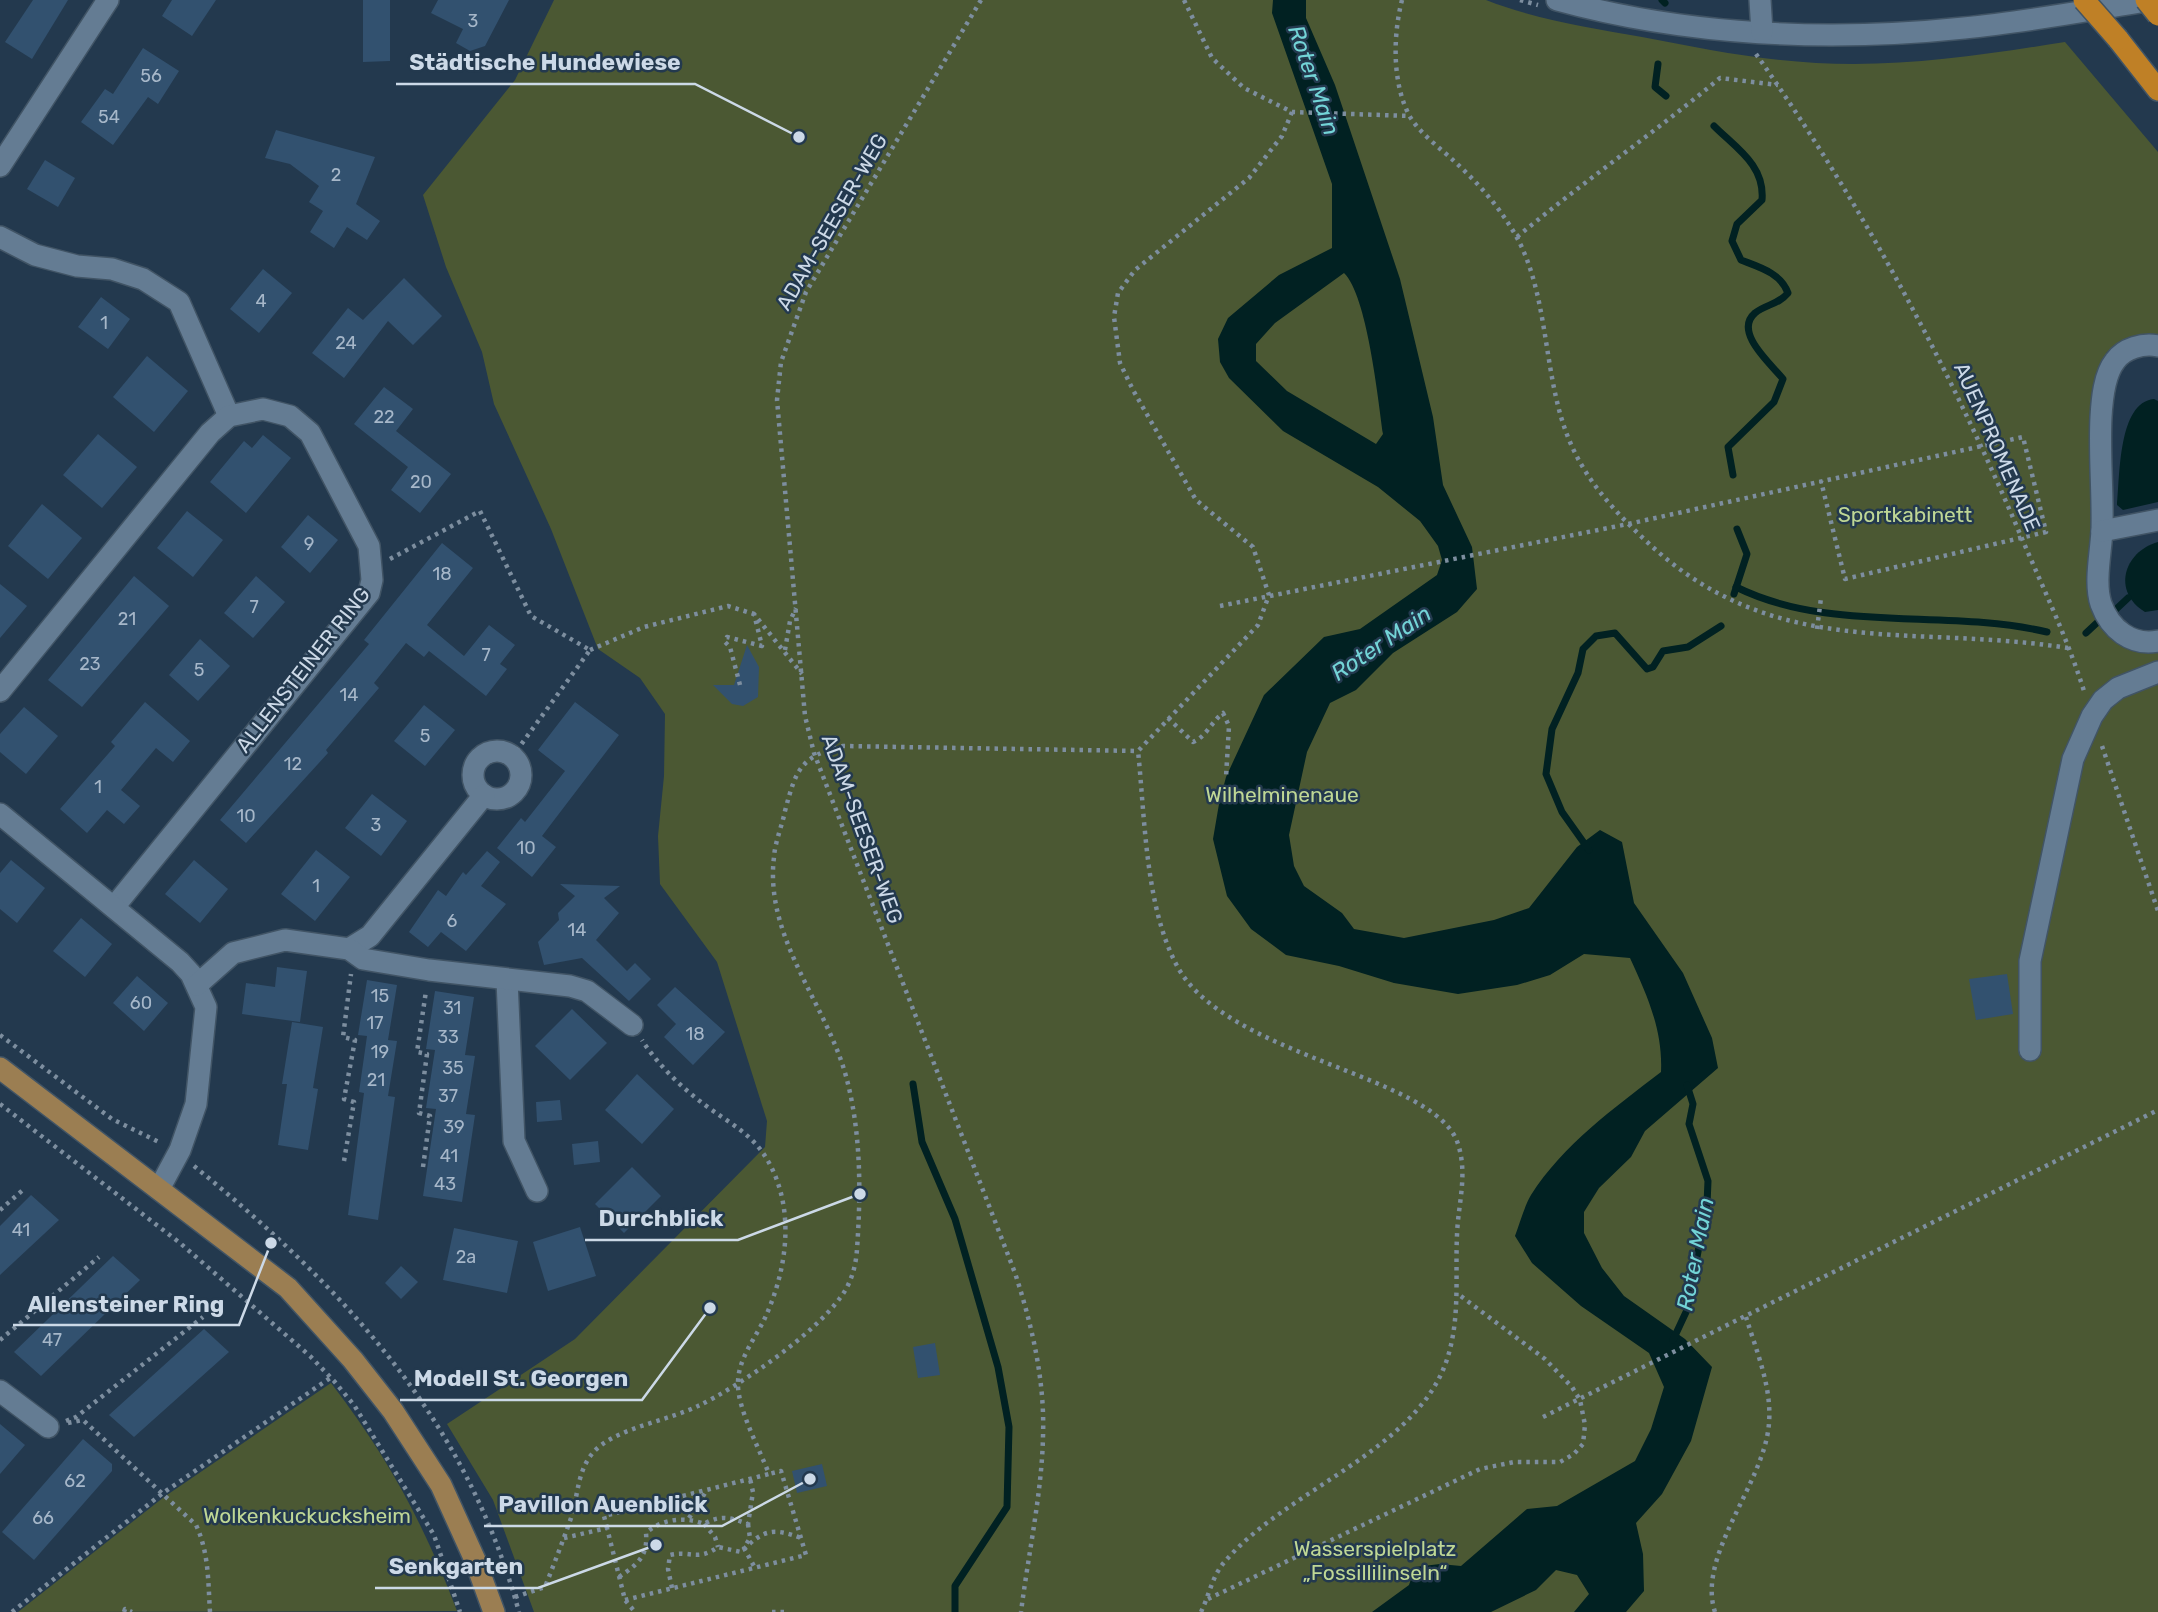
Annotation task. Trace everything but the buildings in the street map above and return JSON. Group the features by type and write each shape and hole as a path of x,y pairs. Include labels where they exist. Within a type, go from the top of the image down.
{"highway":[{"path":"2084,0 2118,38 2158,90"},
{"path":"2146,0 2158,15"}],"main road":[{"path":"0,1068 288,1288 353,1360 393,1411 441,1485 475,1560 494,1612"}],"street":[{"path":"0,166 108,0"},
{"path":"1557,0 1622,7 1647,18 1677,23 1762,32 1841,36 1953,29 2153,0"},
{"path":"1760,0 1762,32"},
{"path":"0,237 35,255 78,266 112,269 143,279 178,303 229,416 210,433 0,691"},
{"path":"2158,346 2147,344 2130,349 2116,359 2107,375 2101,417 2100,601 2107,617 2124,636 2150,643 2158,641"},
{"name":"ALLENSTEINER RING","path":"114,906 369,593 372,568 369,546 310,433 290,416 263,410 229,416"},
{"path":"2102,531 2158,520"},
{"path":"2030,1050 2030,961 2073,759 2092,716 2103,700 2118,688 2158,672"},
{"path":"492,752 512,757 520,772 516,789 502,799 484,795 473,778 477,762 492,752"},
{"path":"351,951 370,936 484,795"},
{"path":"0,814 180,962 197,985 206,1007 196,1104 180,1150 159,1189"},
{"path":"197,985 226,958 249,947 285,940 351,951 363,959 429,970 569,986 587,991 632,1025"},
{"path":"507,980 514,1141 537,1191"},
{"path":"0,1391 48,1427"}],"path":[{"name":"ADAM-SEESER-WEG","path":"981,0 806,292 791,326 781,362 777,400 805,716 814,753 1016,1273 1030,1320 1039,1376 1044,1436 1021,1612"},
{"path":"1184,0 1212,58 1244,88 1292,112 1410,116"},
{"path":"1402,0 1397,21 1398,78 1410,116 1490,199 1517,237 1535,292 1551,377 1570,441 1594,484 1628,524 1677,568 1727,598 1768,615 1817,629 1895,636 1976,638 2068,648"},
{"name":"AUENPROMENADE","path":"1740,30 1851,197 1920,320 1983,446 2068,648 2158,911"},
{"path":"1517,237 1585,180 1679,112 1720,78 1778,85"},
{"path":"1193,1612 1202,1610 1220,1568 1245,1541 1406,1423 1415,1413 1432,1392 1445,1365 1458,1294 1457,1233 1464,1179 1458,1140 1446,1122 1416,1102 1282,1045 1208,1004 1176,965 1156,908 1138,751 1258,625 1269,595 1253,547 1196,500 1173,463 1121,363 1114,317 1118,293 1135,270 1249,178 1282,136 1292,112"},
{"path":"1220,606 1477,552 1628,524 1821,481 2023,437 2046,532 1845,579 1821,481"},
{"path":"372,568 480,511 531,616 590,650"},
{"path":"1817,629 1821,598"},
{"path":"785,650 790,621 797,605"},
{"path":"512,757 590,650 644,627 728,606 754,614 802,675"},
{"path":"740,685 730,648 725,642 727,637 762,646 754,614"},
{"path":"1168,718 1193,742 1200,739 1214,719 1223,713 1229,726 1226,777"},
{"path":"515,1597 545,1587 563,1538 581,1473 600,1445 699,1406 737,1383 810,1329 840,1298 853,1275 857,1253 859,1169 854,1108 834,1038 791,953 778,918 774,882 774,856 799,771 814,753 843,746 1138,751"},
{"path":"344,1161 354,1102 344,1098 355,1040 343,1037 351,951"},
{"path":"423,1167 430,1116 419,1113 427,1054 417,1052 429,970"},
{"path":"632,1025 648,1049 687,1089 749,1135 768,1161 781,1192 785,1214 783,1263 765,1319 744,1355 737,1383 741,1401 769,1474"},
{"path":"0,1035 111,1119 142,1132"},
{"path":"0,1104 180,1243 310,1356 330,1378 354,1405 434,1535 460,1612"},
{"path":"1544,1418 2158,1110"},
{"path":"0,1210 24,1189"},
{"path":"0,1340 99,1257"},
{"path":"1207,1600 1480,1469 1514,1462 1560,1462 1574,1454 1583,1444 1585,1425 1580,1399 1545,1359 1458,1294"},
{"path":"48,1427 76,1417 203,1317"},
{"path":"1715,1612 1712,1575 1744,1502 1769,1423 1764,1376 1746,1317"},
{"path":"12,1612 163,1493 330,1378"},
{"path":"48,1427 83,1420 196,1525 204,1542 210,1612"},
{"path":"625,1600 806,1555 781,1471 604,1516 625,1600 635,1612"},
{"path":"744,1548 750,1538 748,1524 753,1492 750,1479"},
{"path":"689,1518 707,1490"},
{"path":"704,1524 727,1516 748,1524"},
{"path":"619,1577 638,1563 647,1549 646,1533 657,1523 689,1518 704,1524 718,1547 741,1552 762,1533 782,1531 801,1538"},
{"path":"563,1538 607,1528"},
{"path":"672,1588 668,1569 670,1555 682,1552 692,1557 706,1556 718,1547"},
{"path":"744,1548 755,1568"},
{"path":"124,1612 132,1612"},
{"path":"772,1612 789,1612"}],"green space":[{"name":"Wilhelminenaue","path":"554,0 1486,0 1523,13 1563,22 1707,49 1772,59 1847,64 1941,59 2065,42 2158,152 2158,336 2147,335 2123,340 2107,352 2098,369 2093,413 2091,604 2108,635 2119,643 2158,648 2158,1612 534,1612 493,1500 447,1424 575,1339 765,1147 767,1121 717,962 660,884 658,836 664,776 665,714 640,678 598,649 551,529 494,404 482,352 446,267 423,195 515,80"},
{"name":"Wolkenkuckucksheim","path":"331,1383 370,1438 403,1492 457,1611 18,1612 164,1497"}],"water":[{"path":"1273,0 1306,0 1306,18 1335,85 1400,279 1433,417 1443,485 1472,547 1477,589 1457,612 1393,653 1356,690 1330,703 1307,752 1289,835 1294,866 1304,886 1342,913 1354,929 1404,938 1494,920 1529,908 1577,847 1600,830 1622,842 1634,903 1683,973 1712,1038 1718,1068 1645,1131 1631,1157 1599,1188 1584,1212 1584,1233 1602,1268 1624,1296 1685,1339 1712,1367 1691,1441 1662,1494 1636,1523 1643,1554 1644,1591 1626,1612 1574,1612 1589,1594 1577,1575 1556,1570 1536,1590 1491,1612 1372,1612 1409,1585 1415,1567 1440,1564 1461,1566 1527,1509 1557,1506 1635,1461 1651,1429 1664,1387 1649,1353 1581,1306 1532,1263 1515,1236 1531,1195 1544,1177 1590,1128 1661,1072 1661,1057 1653,1013 1630,958 1584,954 1550,975 1517,985 1458,994 1394,983 1339,966 1286,955 1251,929 1227,896 1213,839 1219,804 1226,777 1264,695 1324,637 1360,629 1437,575 1442,560 1438,546 1420,521 1378,487 1283,431 1229,378 1220,362 1218,339 1228,318 1279,275 1332,248 1332,184 1272,13","holes":["1344,273 1352,285 1365,324 1375,373 1383,434 1376,444 1287,391 1256,361 1256,344 1275,323"]},
{"path":"2154,399 2158,401 2158,502 2123,510 2117,505 2127,426 2142,403"},
{"path":"2158,542 2158,610 2145,612 2128,594 2126,573 2137,554"}],"waterway":[{"name":"Roter Main","path":"1662,0 1665,3"},
{"name":"Roter Main","path":"1658,64 1655,87 1666,96"},
{"name":"Roter Main","path":"1714,126 1754,167 1762,188 1762,200 1737,224 1732,241 1741,260 1775,276 1788,293 1755,313 1749,321 1748,329 1756,348 1783,379 1774,402 1728,447 1733,475"},
{"name":"Roter Main","path":"1734,594 1747,554 1737,529"},
{"path":"1736,587 1772,601 1849,616 1969,621 2047,632"},
{"path":"2112,613 2128,598"},
{"path":"2086,633 2101,619"},
{"name":"Roter Main","path":"1589,850 1562,812 1546,774 1552,729 1578,673 1583,649 1596,636 1615,633 1647,669 1653,667 1663,651 1688,647 1721,626"},
{"path":"913,1084 922,1142 955,1219 998,1367 1009,1427 1007,1507 955,1586 955,1612"},
{"name":"Roter Main","path":"1673,1340 1687,1310 1707,1204 1708,1181 1689,1124 1693,1104 1687,1085"}],"place":[{"name":"Städtische Hundewiese","path":"799,137"},
{"name":"Durchblick","path":"860,1194"},
{"name":"Allensteiner Ring","path":"271,1243"},
{"name":"Modell St. Georgen","path":"710,1308"},
{"name":"Pavillon Auenblick","path":"810,1479"},
{"name":"Senkgarten","path":"656,1545"}],"park label":[{"name":"Sportkabinett","path":"1905,515"},
{"name":"Wasserspielplatz „Fossillilinseln“","path":"1375,1561"}]}
